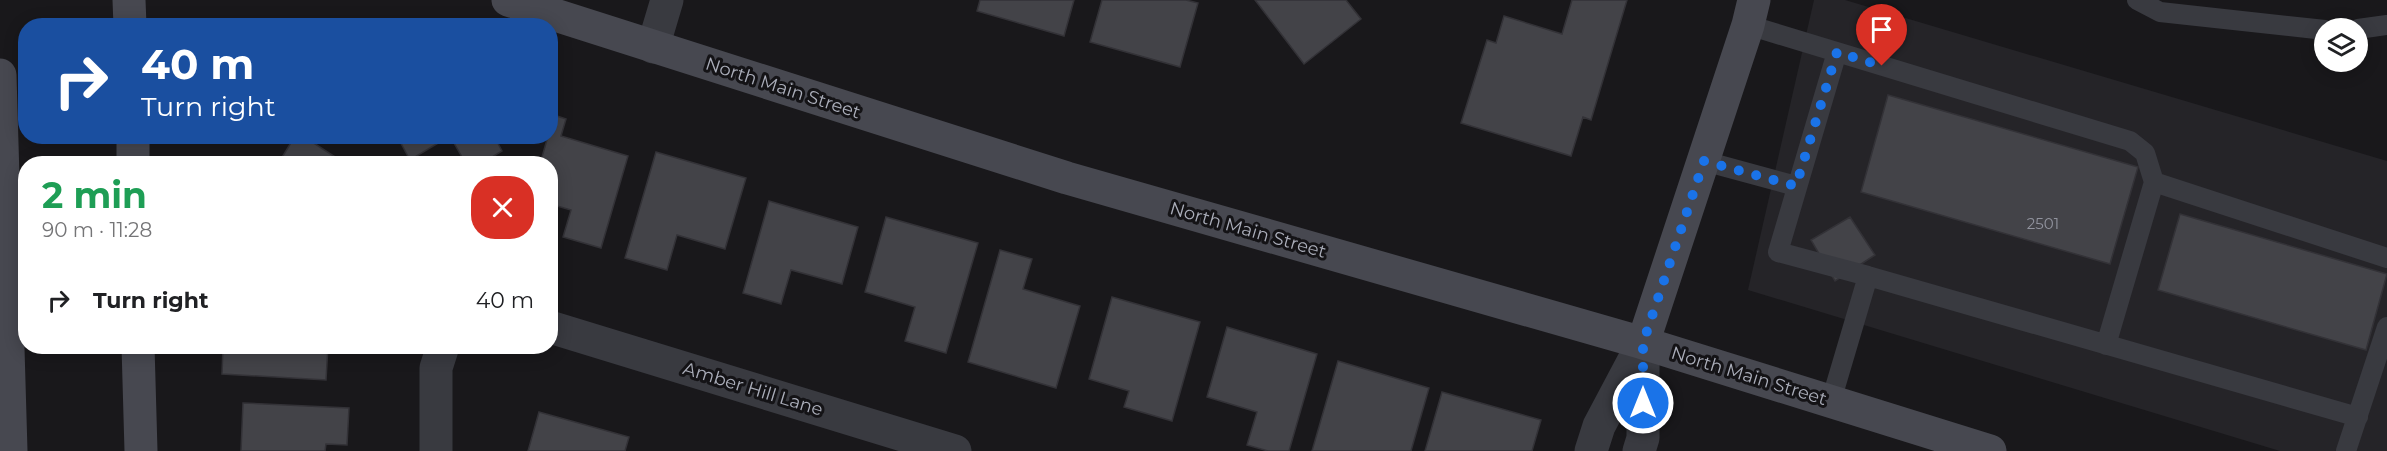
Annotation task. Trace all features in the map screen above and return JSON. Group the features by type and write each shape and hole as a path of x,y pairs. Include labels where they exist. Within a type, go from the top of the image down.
{"main road":[{"path":"129,0 130,18"},
{"name":"North Main Street","path":"508,0 1067,178 1643,343 1990,451"},
{"path":"1643,343 1751,13"},
{"path":"0,75 11,451"},
{"path":"138,354 141,451"}],"street":[{"path":"653,47 667,0"},
{"name":"Amber Hill Lane","path":"558,329 955,451"},
{"path":"1591,451 1599,426 1643,343"},
{"path":"1639,451 1643,438 1643,343"},
{"path":"436,451 439,357"}],"lane":[{"path":"2138,0 2160,12 2314,29"},
{"path":"1751,13 1837,52 2130,141 2145,153 2154,182 2106,345"},
{"path":"2368,28 2387,25"},
{"path":"1837,52 1778,252 2358,417"},
{"path":"1704,161 1796,186"},
{"path":"2154,182 2387,258"},
{"path":"1831,401 1868,276"},
{"path":"2346,451 2387,327"}],"shaded area":[{"path":"1814,0 1845,0 2387,161 2387,451 2280,451 1748,290"}],"building":[{"path":"980,0 1074,0 1064,36 977,11"},
{"path":"1102,0 1186,0 1198,3 1180,67 1090,42"},
{"path":"1255,0 1346,0 1361,19 1304,64"},
{"path":"1572,0 1627,0 1591,120 1583,117 1571,156 1461,123 1487,40 1496,43 1504,16 1562,34"},
{"path":"1888,95 2138,167 2110,264 1861,192"},
{"path":"558,116 566,119 561,136 628,156 601,248 563,237 571,210 558,206 558,156 542,156 546,144 558,144"},
{"path":"290,144 315,144 334,156 283,156"},
{"path":"401,144 437,144 417,156 408,156"},
{"path":"455,144 498,144 502,151 494,156 461,156"},
{"path":"656,152 746,178 725,249 677,235 667,270 625,258"},
{"path":"769,201 858,227 842,284 791,270 781,304 743,293"},
{"path":"2180,214 2387,274 2366,350 2158,290"},
{"path":"886,217 978,243 946,353 905,341 915,307 865,292"},
{"path":"1850,217 1875,255 1835,281 1811,240"},
{"path":"1000,250 1032,259 1023,289 1080,306 1056,388 968,362"},
{"path":"1112,297 1200,322 1172,421 1124,407 1129,391 1089,379"},
{"path":"1227,327 1317,354 1289,451 1268,451 1247,445 1257,412 1207,397"},
{"path":"223,354 328,354 326,380 222,374"},
{"path":"1338,361 1429,388 1411,451 1312,451"},
{"path":"1442,392 1541,420 1532,451 1425,451"},
{"path":"243,403 349,408 347,445 326,444 325,451 241,451"},
{"path":"539,412 629,437 625,451 528,451"}],"route":[{"path":"1643,403 1643,343 1704,161 1796,186 1837,52 1882,66"}]}
